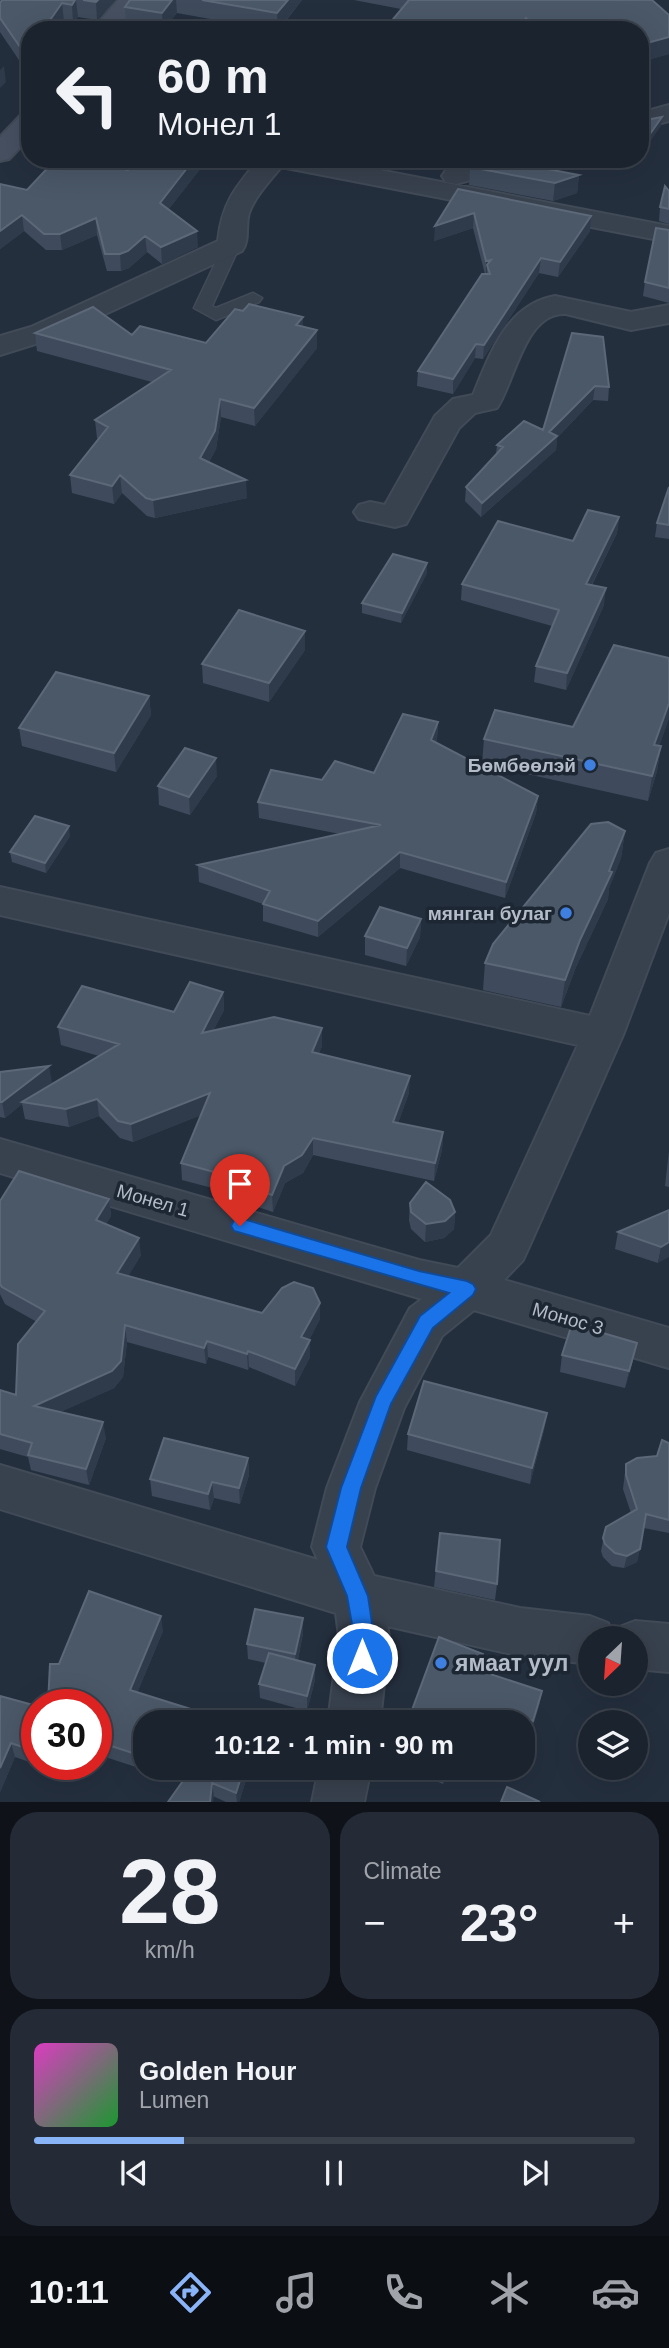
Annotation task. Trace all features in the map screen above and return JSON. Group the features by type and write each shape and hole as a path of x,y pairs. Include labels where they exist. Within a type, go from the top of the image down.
{"main road":[{"path":"112,21 131,0"},
{"path":"0,153 21,131"}],"street":[{"path":"649,119 669,113"},
{"path":"0,346 41,333 232,245 235,215 250,187 266,168"},
{"path":"324,168 669,234"},
{"path":"420,187 484,168"},
{"path":"370,512 395,517 446,423 464,405 486,401 505,355 532,316 547,306 565,306 631,321 669,314"},
{"path":"355,1710 364,1636 358,1596 337,1547 351,1488 383,1402 426,1322 467,1289 508,1247 603,1035 657,935 669,863"},
{"path":"0,901 603,1035"},
{"name":"Монел 1","path":"0,1156 419,1279 467,1289"},
{"name":"Монос 3","path":"467,1289 669,1348"},
{"path":"0,1487 358,1596 520,1632 578,1639"},
{"path":"648,1646 669,1648"},
{"path":"338,1802 343,1780"}],"lane":[{"path":"232,245 203,307 216,315 253,298"}],"building":[{"path":"2,0 75,0 72,5 62,3 49,21 21,21 21,48 0,18"},
{"path":"130,0 172,0 162,13 125,7"},
{"path":"202,0 288,0 277,13"},
{"path":"409,0 652,0 669,15 669,37 649,43 649,21 530,21 526,18 524,21 392,21"},
{"path":"662,117 649,135 649,119"},
{"path":"48,168 187,168 160,203 197,231 161,247 145,236 128,251 105,254 96,218 60,234 44,234 22,215 0,231 0,184 27,190"},
{"path":"475,168 542,168 579,175 555,183"},
{"path":"665,186 669,191 669,209 660,207"},
{"path":"458,189 591,216 560,262 541,258 484,345 476,344 453,379 418,371 482,274 490,274 487,265 491,260 486,261 474,213 435,226"},
{"path":"656,228 669,230 669,288 645,282"},
{"path":"249,304 303,317 296,325 317,330 254,408 220,399 215,431 200,458 246,480 153,500 146,498 120,475 112,486 70,475 108,427 95,420 171,370 35,333 93,307 132,335 140,326 206,343 235,309 243,311"},
{"path":"572,333 603,337 609,387 595,386 549,432 557,436 482,503 466,487 503,447 497,445 524,421 543,430"},
{"path":"669,487 669,525 657,523"},
{"path":"588,510 619,517 586,584 606,588 567,673 536,666 559,610 462,584 498,521 573,541"},
{"path":"393,554 427,563 402,613 362,603"},
{"path":"239,610 305,631 269,683 202,664"},
{"path":"614,645 669,658 669,703 654,745 661,746 652,776 484,739 495,710 573,727"},
{"path":"56,672 149,696 114,753 19,728"},
{"path":"403,714 438,722 431,740 538,796 506,882 400,852 318,921 263,904 270,891 198,865 381,825 258,802 271,770 322,780 335,761 374,773"},
{"path":"185,748 216,758 189,797 158,786"},
{"path":"35,816 69,826 45,863 10,852"},
{"path":"608,822 625,831 609,871 612,872 580,940 565,980 485,963 493,944 591,824"},
{"path":"380,907 421,919 407,948 365,936"},
{"path":"190,982 223,992 202,1033 274,1017 322,1028 312,1052 410,1076 393,1122 443,1132 435,1163 313,1138 302,1155 284,1166 272,1195 238,1184 240,1179 181,1163 210,1093 131,1124 118,1121 97,1099 66,1109 22,1102 119,1044 58,1027 82,986 174,1012"},
{"path":"49,1066 2,1102 0,1102 0,1072"},
{"path":"19,1171 109,1199 96,1220 139,1238 117,1273 262,1313 282,1288 294,1282 313,1288 320,1303 301,1337 310,1340 295,1369 248,1351 247,1354 207,1341 204,1348 125,1325 121,1361 112,1371 34,1406 103,1422 86,1469 28,1455 32,1443 0,1434 0,1390 16,1395 18,1344 45,1311 0,1284 0,1201"},
{"path":"426,1182 450,1200 455,1212 445,1221 426,1224 411,1212 410,1203"},
{"path":"669,1210 669,1242 661,1247 618,1232"},
{"path":"572,1324 637,1343 629,1371 562,1355"},
{"path":"424,1381 547,1413 532,1468 408,1434"},
{"path":"164,1438 248,1458 239,1488 212,1482 208,1494 150,1479"},
{"path":"662,1440 669,1443 669,1520 646,1514 640,1549 627,1556 615,1553 605,1544 603,1538 606,1527 637,1509 626,1475 626,1464 637,1458 657,1456"},
{"path":"440,1533 500,1540 497,1584 436,1571"},
{"path":"89,1591 161,1616 130,1690 194,1710 133,1710 133,1753 112,1746 112,1689 49,1689 50,1664 59,1664"},
{"path":"255,1609 303,1618 295,1654 247,1644"},
{"path":"439,1637 483,1654 478,1670 542,1691 535,1714 535,1710 412,1710"},
{"path":"269,1653 315,1665 307,1696 259,1684"},
{"path":"0,1696 21,1702 21,1746 11,1743 0,1768"},
{"path":"184,1780 240,1780 236,1793 212,1783 210,1802 168,1802"},
{"path":"507,1787 540,1802 501,1802"}],"place":[{"name":"Бөмбөөлэй","path":"590,765"},
{"name":"мянган булаг","path":"566,913"},
{"name":"ямаат уул","path":"441,1663"}],"route":[{"path":"240,1226 419,1279 467,1289 426,1322 383,1402 351,1488 337,1547 358,1596 364,1636 362,1658"}]}
